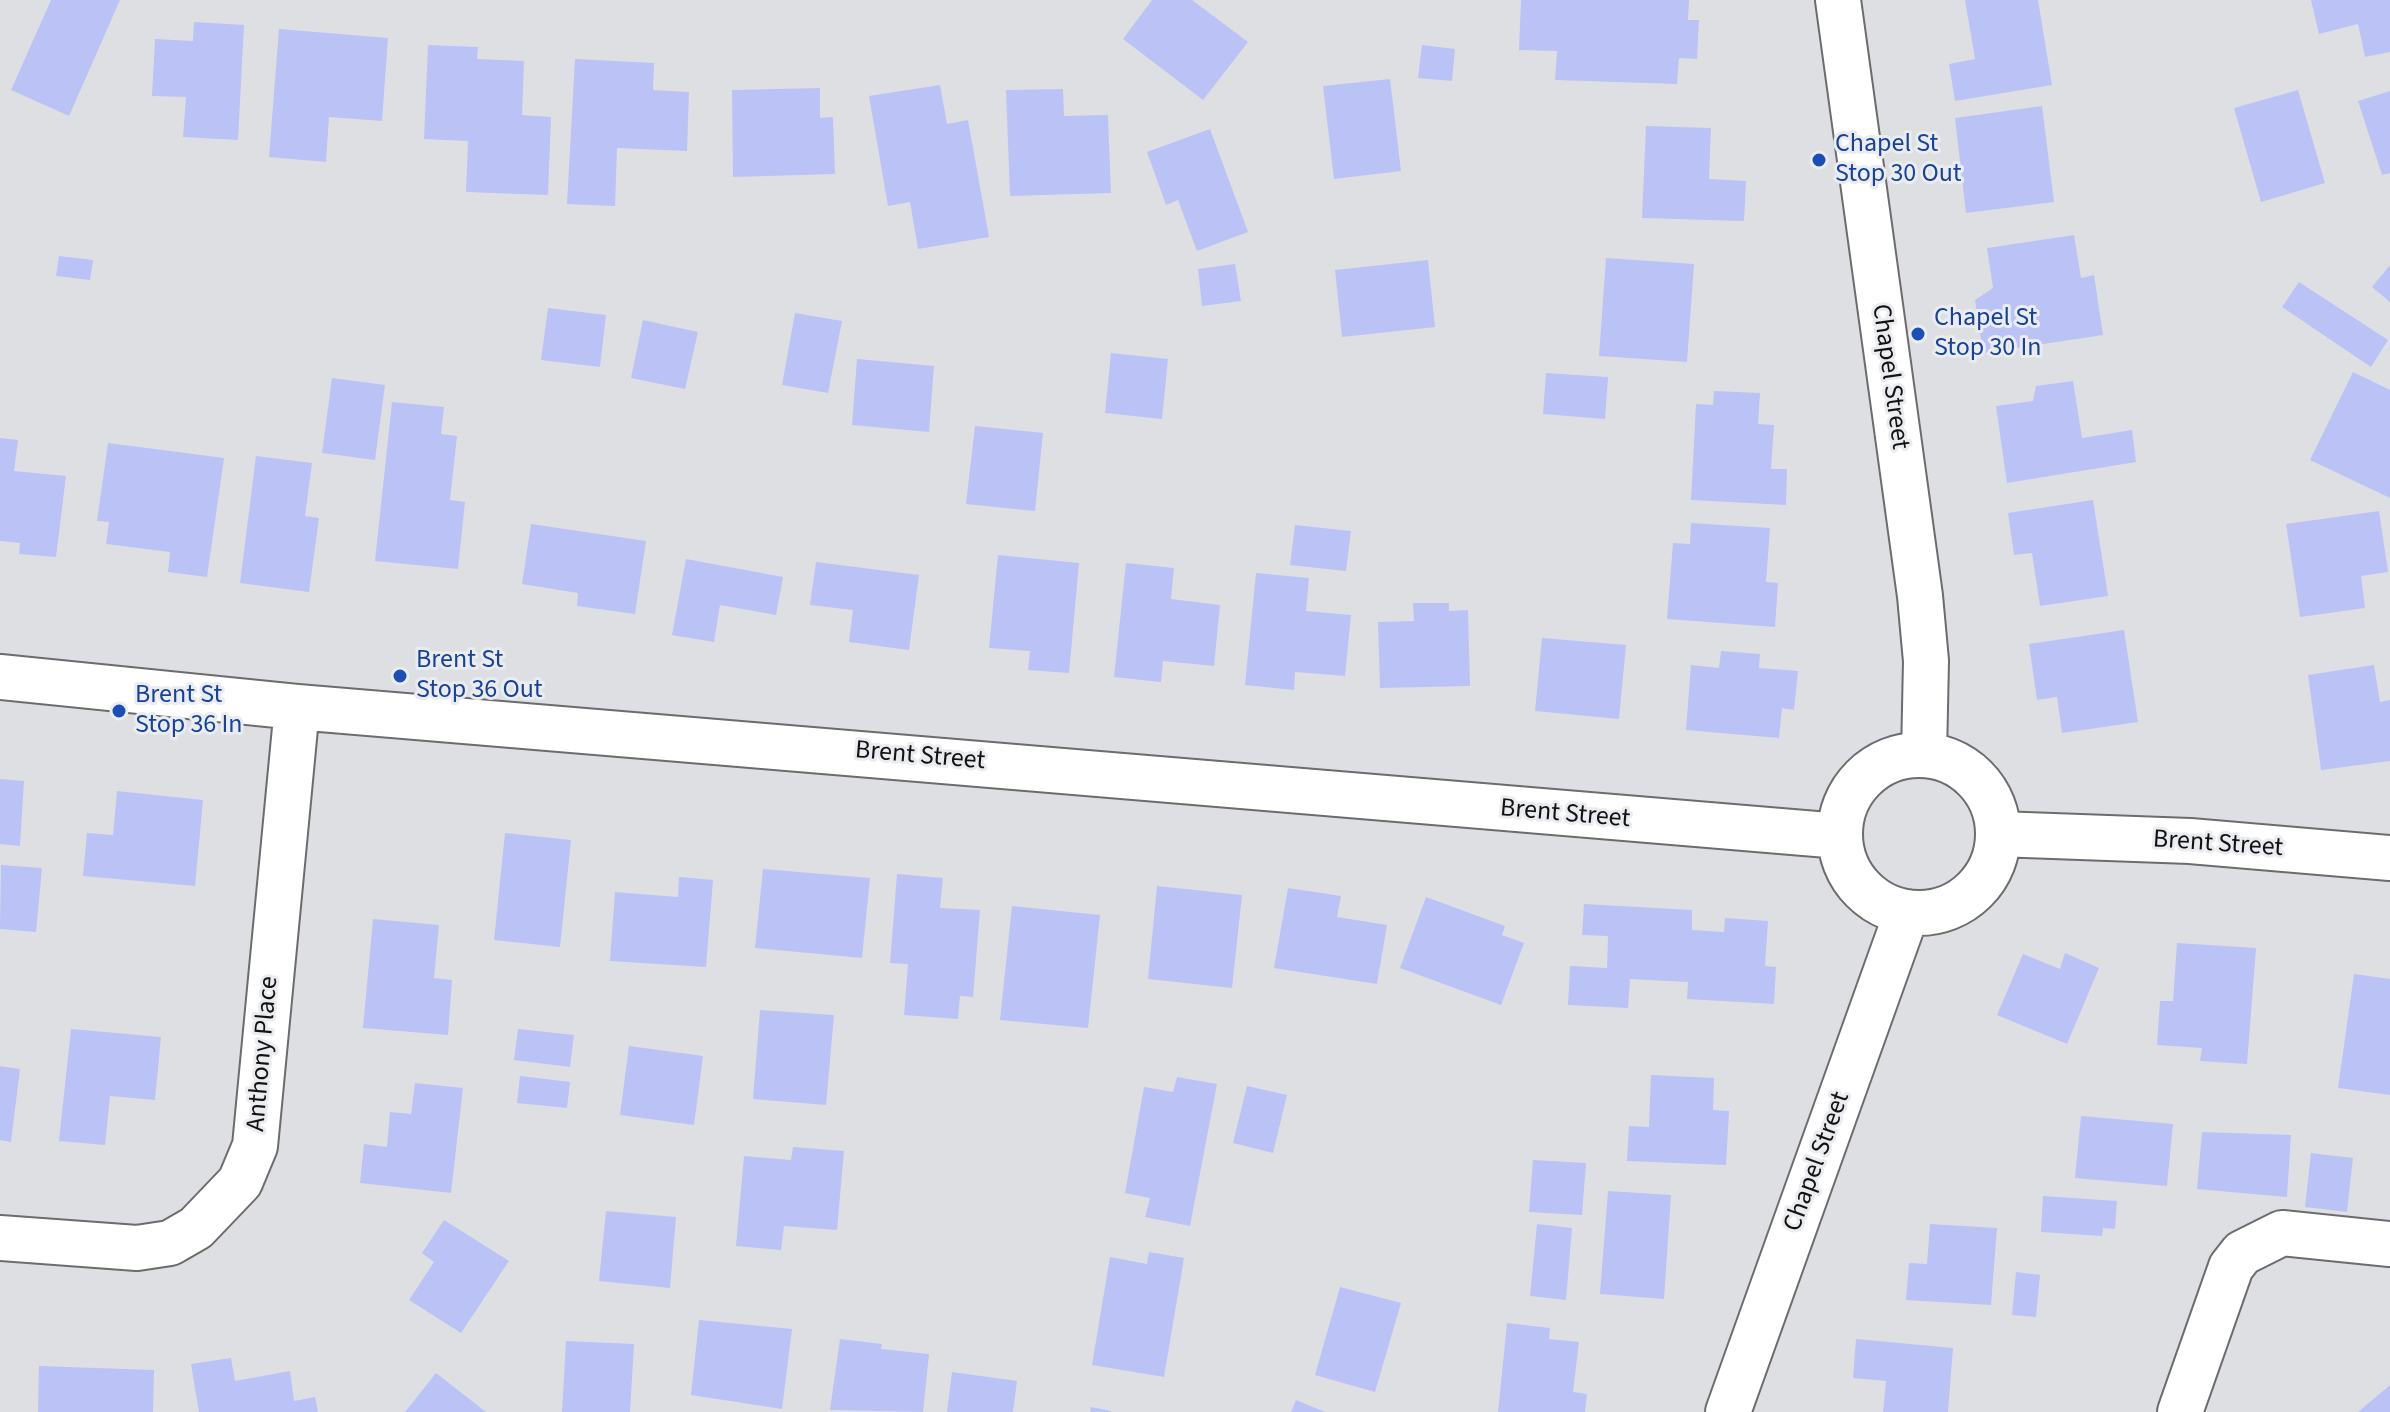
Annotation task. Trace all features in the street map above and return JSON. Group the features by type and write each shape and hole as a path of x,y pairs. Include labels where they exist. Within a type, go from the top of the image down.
{"street":[{"name":"Chapel Street","path":"1838,0 1920,596 1926,661 1924,755"},
{"name":"Brent Street","path":"0,677 297,707 1840,836"},
{"name":"Anthony Place","path":"0,1238 137,1248 170,1243 207,1219 240,1182 255,1146 297,707"},
{"path":"1924,755 1947,760 1976,780 1995,810 1998,834 1994,861 1980,884 1959,901 1934,911 1907,912 1886,906 1867,894 1853,877 1844,858 1840,836 1843,810 1855,786 1874,768 1898,757 1924,755"},
{"name":"Brent Street","path":"1998,834 2190,841 2390,858"},
{"name":"Chapel Street","path":"1728,1412 1907,912"},
{"path":"2180,1412 2231,1267 2242,1253 2282,1233 2390,1244"}],"building":[{"path":"51,0 120,0 69,116 11,90"},
{"path":"1152,0 1192,0 1248,42 1203,100 1123,39"},
{"path":"1521,0 1689,0 1688,20 1699,20 1697,59 1679,58 1677,84 1555,80 1557,51 1519,50"},
{"path":"1965,0 2038,0 2052,85 1955,101 1949,64 1975,59"},
{"path":"2311,0 2390,0 2390,52 2365,57 2358,24 2319,34"},
{"path":"194,22 244,25 238,140 183,137 186,97 152,96 155,39 193,41"},
{"path":"279,29 388,38 382,121 329,117 326,162 269,157"},
{"path":"428,45 478,47 477,59 524,61 522,115 551,117 548,195 466,192 468,141 424,139"},
{"path":"1422,45 1455,49 1452,81 1418,78"},
{"path":"575,59 654,63 653,90 689,92 687,151 617,148 615,206 567,204"},
{"path":"1390,79 1401,171 1334,179 1323,86"},
{"path":"940,85 947,124 968,120 989,237 918,249 910,202 888,206 869,96"},
{"path":"820,88 820,118 833,117 835,174 733,177 732,90"},
{"path":"1063,89 1064,116 1108,115 1111,193 1010,196 1006,90"},
{"path":"2298,90 2325,183 2261,202 2234,108"},
{"path":"2390,91 2390,173 2382,175 2358,101"},
{"path":"2042,106 2054,202 1966,213 1955,118"},
{"path":"1646,126 1711,128 1709,179 1746,181 1744,221 1642,218"},
{"path":"1210,129 1248,232 1197,251 1178,200 1166,205 1147,152"},
{"path":"2074,235 2081,278 2094,275 2103,335 1983,353 1975,300 1993,288 1987,248"},
{"path":"59,256 93,260 90,280 56,276"},
{"path":"1606,258 1694,264 1687,362 1599,356"},
{"path":"1428,260 1435,327 1342,337 1335,270"},
{"path":"1235,264 1241,301 1202,306 1198,269"},
{"path":"2390,265 2390,302 2372,287"},
{"path":"2299,282 2388,340 2371,367 2282,307"},
{"path":"548,308 606,315 600,367 541,360"},
{"path":"795,313 842,321 828,393 782,385"},
{"path":"643,320 698,332 685,389 631,378"},
{"path":"1111,353 1168,359 1162,419 1105,413"},
{"path":"857,359 934,366 929,432 852,425"},
{"path":"2353,372 2390,390 2390,498 2310,460"},
{"path":"1546,373 1608,377 1605,419 1543,414"},
{"path":"332,378 385,385 375,460 322,453"},
{"path":"2073,381 2082,438 2132,430 2136,462 2007,483 1996,406 2033,401 2036,386"},
{"path":"1714,391 1760,393 1758,424 1774,425 1771,469 1787,469 1786,505 1691,500 1696,404 1713,405"},
{"path":"392,402 444,407 441,434 457,436 450,500 465,502 458,569 375,561"},
{"path":"975,426 1043,433 1035,511 966,504"},
{"path":"0,438 18,440 14,471 66,476 56,557 19,554 20,543 0,541"},
{"path":"108,443 224,458 207,577 168,572 170,552 106,544 109,522 97,521"},
{"path":"256,456 312,463 305,516 319,518 309,592 240,583"},
{"path":"2093,500 2108,596 2040,606 2032,553 2014,555 2008,513"},
{"path":"2379,511 2388,572 2361,576 2365,608 2300,617 2286,524"},
{"path":"1691,523 1770,528 1766,582 1778,583 1775,627 1667,619 1673,543 1690,544"},
{"path":"531,524 646,541 635,614 577,606 578,593 522,584"},
{"path":"1295,525 1351,531 1346,571 1290,565"},
{"path":"998,555 1079,563 1069,673 1028,670 1030,651 989,648"},
{"path":"686,559 783,577 776,615 720,605 714,642 672,635"},
{"path":"816,562 919,575 909,650 849,642 853,610 810,605"},
{"path":"1126,563 1174,568 1171,599 1220,605 1214,666 1163,661 1161,682 1114,677"},
{"path":"1256,573 1309,578 1306,611 1351,615 1345,676 1295,672 1294,690 1245,685"},
{"path":"1413,603 1449,603 1449,611 1468,610 1470,686 1380,688 1378,622 1414,621"},
{"path":"2124,630 2138,722 2062,733 2057,697 2037,700 2029,644"},
{"path":"1542,638 1626,645 1619,719 1535,711"},
{"path":"1721,651 1760,654 1759,668 1798,671 1794,710 1782,708 1779,738 1686,730 1691,665 1719,668"},
{"path":"2374,665 2380,702 2390,700 2390,761 2321,770 2308,675"},
{"path":"0,779 24,781 20,846 0,844"},
{"path":"117,791 203,800 195,886 83,876 87,833 113,835"},
{"path":"505,833 571,840 560,947 494,940"},
{"path":"1,865 42,868 36,932 0,929"},
{"path":"763,869 870,878 862,958 755,948"},
{"path":"897,874 943,878 940,908 980,910 973,997 960,996 958,1019 904,1015 908,964 890,963"},
{"path":"679,877 713,880 706,967 610,961 615,892 678,897"},
{"path":"1157,886 1242,895 1232,988 1148,979"},
{"path":"1288,888 1341,896 1337,917 1387,925 1377,984 1274,968"},
{"path":"1426,897 1505,926 1502,935 1524,943 1501,1005 1400,968"},
{"path":"1584,904 1692,910 1692,930 1724,932 1725,918 1768,921 1765,966 1776,967 1774,1004 1687,999 1688,982 1630,979 1628,1008 1568,1005 1570,966 1607,968 1608,936 1582,935"},
{"path":"1012,906 1100,915 1088,1028 1000,1020"},
{"path":"373,919 439,925 434,978 452,980 448,1035 363,1028"},
{"path":"2177,943 2256,948 2247,1064 2200,1061 2202,1048 2157,1045 2160,1001 2173,1001"},
{"path":"2065,953 2099,968 2067,1044 1997,1015 2023,954 2060,969"},
{"path":"2354,974 2390,979 2390,1095 2338,1088"},
{"path":"760,1010 834,1015 826,1105 753,1099"},
{"path":"71,1029 161,1037 155,1100 110,1096 105,1145 59,1141"},
{"path":"518,1029 574,1035 570,1067 514,1060"},
{"path":"629,1046 703,1056 694,1125 620,1115"},
{"path":"0,1066 20,1069 11,1142 0,1140"},
{"path":"1651,1075 1714,1078 1713,1110 1729,1111 1726,1165 1627,1161 1629,1126 1649,1127"},
{"path":"520,1076 570,1082 567,1108 517,1103"},
{"path":"1177,1077 1217,1084 1190,1226 1145,1217 1150,1198 1125,1193 1144,1087 1173,1092"},
{"path":"415,1083 463,1088 451,1193 360,1183 364,1144 387,1147 390,1112 411,1114"},
{"path":"1247,1086 1287,1095 1273,1153 1233,1143"},
{"path":"2081,1116 2173,1124 2167,1186 2075,1178"},
{"path":"2202,1132 2291,1135 2287,1197 2197,1189"},
{"path":"793,1147 844,1151 837,1230 784,1226 781,1250 736,1246 744,1156 791,1160"},
{"path":"2311,1153 2353,1158 2347,1212 2305,1207"},
{"path":"1533,1160 1586,1163 1582,1215 1529,1212"},
{"path":"1608,1191 1671,1195 1664,1299 1600,1294"},
{"path":"2043,1196 2117,1201 2115,1229 2103,1228 2102,1236 2041,1232"},
{"path":"606,1211 676,1217 670,1288 599,1281"},
{"path":"444,1220 509,1261 461,1333 409,1300 434,1262 422,1253"},
{"path":"1537,1224 1572,1228 1566,1300 1530,1296"},
{"path":"1930,1224 1997,1228 1991,1305 1906,1300 1909,1263 1927,1264"},
{"path":"1149,1252 1184,1258 1164,1377 1092,1365 1110,1257 1147,1264"},
{"path":"2016,1272 2040,1275 2036,1317 2012,1315"},
{"path":"1340,1287 1401,1303 1375,1392 1315,1375"},
{"path":"699,1320 792,1329 782,1409 691,1395"},
{"path":"1507,1323 1550,1328 1549,1339 1579,1342 1573,1392 1587,1394 1585,1412 1498,1412"},
{"path":"840,1339 882,1344 881,1349 929,1354 923,1412 830,1410"},
{"path":"1856,1339 1953,1348 1948,1412 1883,1412 1886,1381 1853,1378"},
{"path":"566,1341 634,1344 630,1412 562,1412"},
{"path":"231,1358 235,1381 290,1371 294,1401 315,1397 318,1412 199,1412 191,1364"},
{"path":"39,1366 154,1370 153,1412 38,1412"},
{"path":"952,1372 1017,1381 1013,1412 947,1412"},
{"path":"436,1373 486,1412 405,1412"},
{"path":"2390,1385 2390,1412 2358,1412"},
{"path":"1296,1400 1325,1412 1291,1412"},
{"path":"1091,1407 1111,1411 1111,1412 1090,1412"}],"place":[{"name":"Chapel St Stop 30 Out","path":"1819,160"},
{"name":"Chapel St Stop 30 In","path":"1918,334"},
{"name":"Brent St Stop 36 Out","path":"400,676"},
{"name":"Brent St Stop 36 In","path":"119,711"}]}
